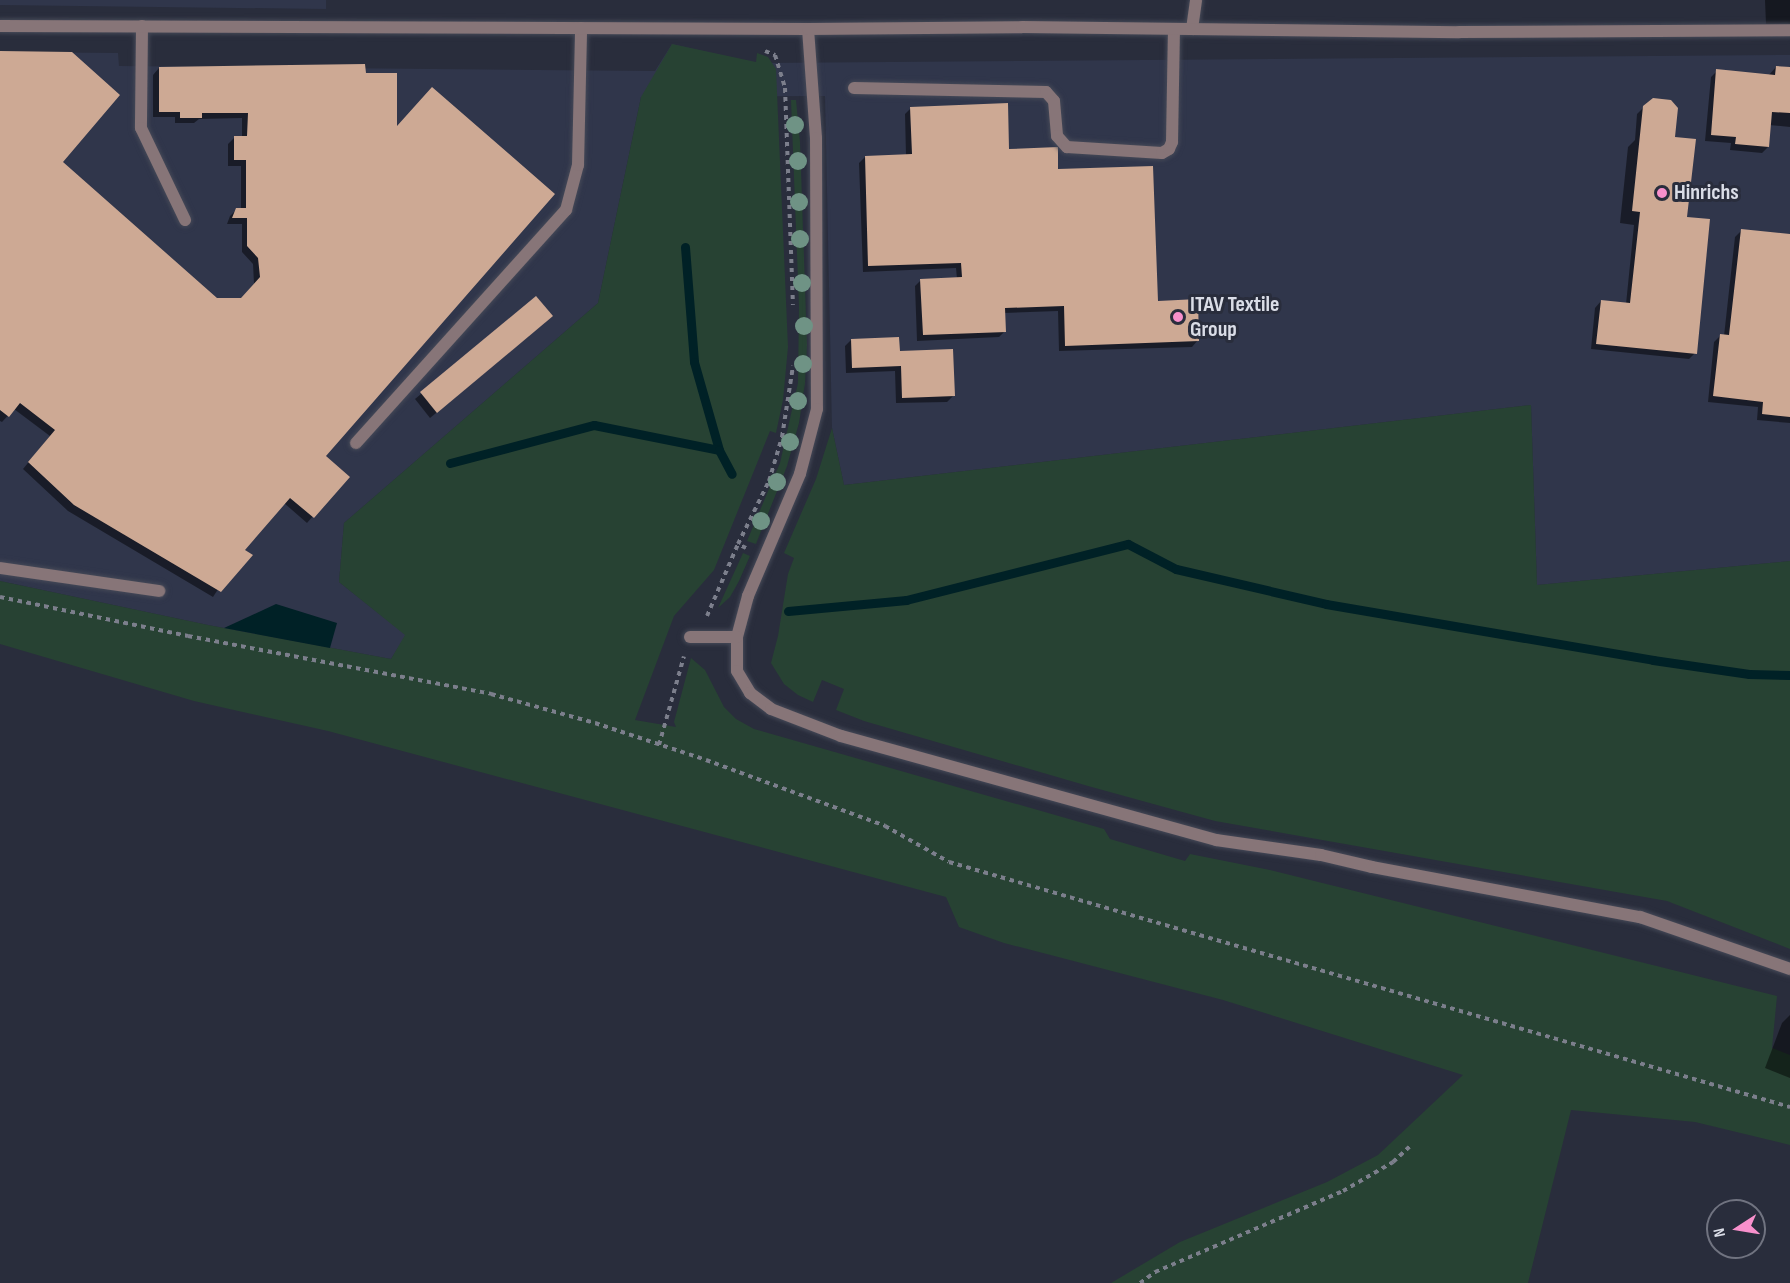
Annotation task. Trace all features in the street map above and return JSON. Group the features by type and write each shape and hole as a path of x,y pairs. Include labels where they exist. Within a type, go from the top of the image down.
{"street":[{"path":"1192,29 1196,0"},
{"path":"0,26 808,29 1022,27 1459,32 1790,30"},
{"path":"142,26 141,128 184,220"},
{"path":"356,442 566,210 578,165 581,28"},
{"path":"808,29 816,138 817,409 800,474 748,596 737,637 737,671 750,693 771,709 841,736 1216,840 1320,855 1372,867 1640,916 1790,969"},
{"path":"854,88 1046,92 1054,101 1057,136 1067,147 1162,153 1169,149 1172,142 1174,29"},
{"path":"0,568 159,591"},
{"path":"690,637 737,637"}],"path":[{"path":"749,28 750,47 775,55 785,88 793,307"},
{"path":"659,745 690,637 709,613 738,544 769,481 782,437 793,379 793,358"},
{"path":"738,544 766,556"},
{"path":"0,597 188,636 491,694 659,745 885,826 949,862 1790,1107"},
{"path":"1140,1283 1155,1272 1343,1191 1393,1162 1411,1145"}],"shaded area":[{"path":"0,0 326,0 326,9 0,5"},
{"path":"672,44 756,63 1790,55 1790,561 1537,585 1531,405 844,485 832,428 825,96 641,97 598,303 344,523 339,582 406,635 391,659 208,625 0,581 0,52 118,53 119,66 655,71"},
{"path":"672,44 756,62 757,53 768,57 776,69 788,347 783,400 776,433 770,431 714,570 674,616 635,720 676,727 674,722 691,658 705,670 724,707 736,719 754,729 1104,829 1110,839 1185,861 1190,854 1270,870 1777,996 1772,1048 1790,1055 1790,1145 1695,1122 1571,1110 1528,1283 1111,1283 1180,1242 1327,1182 1378,1155 1463,1075 1223,1000 1004,943 959,927 946,897 328,731 194,701 0,644 0,581 208,625 391,659 405,635 339,582 344,523 598,303 641,97"},
{"path":"791,100 796,100 800,142 807,345 805,383 799,423 787,466 756,544 747,541 780,463 798,383 799,306"},
{"path":"1531,405 1537,585 1790,561 1790,949 1667,901 1215,821 1088,786 864,721 836,710 844,689 822,680 813,702 798,695 784,684 771,663 778,636 788,574 794,558 784,553 816,479 832,428 844,485"},
{"path":"743,553 750,556 739,581 730,597 718,608"},
{"path":"276,604 337,623 330,648 224,628"}],"building":[{"path":"0,51 72,52 120,95 63,162 217,298 241,298 260,277 258,258 247,246 247,218 232,218 236,208 246,208 246,160 234,160 234,136 247,136 248,113 202,113 202,118 180,118 180,112 159,112 159,67 365,64 366,73 397,73 397,126 432,87 555,194 326,456 350,477 314,518 290,498 245,550 253,555 221,592 74,505 28,462 55,430 20,403 9,417 0,410"},
{"path":"1776,66 1790,67 1790,113 1772,112 1769,147 1735,144 1736,137 1711,135 1716,69 1775,75"},
{"path":"1653,98 1671,100 1678,108 1675,137 1696,139 1687,217 1710,219 1697,354 1596,344 1601,300 1630,303 1640,212 1632,211 1643,106"},
{"path":"1008,103 1009,149 1058,147 1058,169 1153,166 1158,301 1198,299 1199,341 1065,346 1064,306 1005,308 1006,332 923,335 920,279 962,277 961,263 868,266 865,156 912,154 910,107"},
{"path":"1741,229 1790,234 1790,417 1762,414 1763,402 1713,396 1720,334 1729,335"},
{"path":"536,296 553,316 437,413 420,392"},
{"path":"899,337 900,351 953,349 955,396 902,398 901,366 852,368 851,339"}],"waterway":[{"path":"685,247 694,362 719,450"},
{"path":"450,463 594,425 719,450 732,474"},
{"path":"788,611 906,600 1128,544 1176,569 1326,604 1653,660 1749,674 1790,675"}],"place":[{"name":"Hinrichs","path":"1662,193"},
{"name":"ITAV Textile Group","path":"1178,317"}]}
